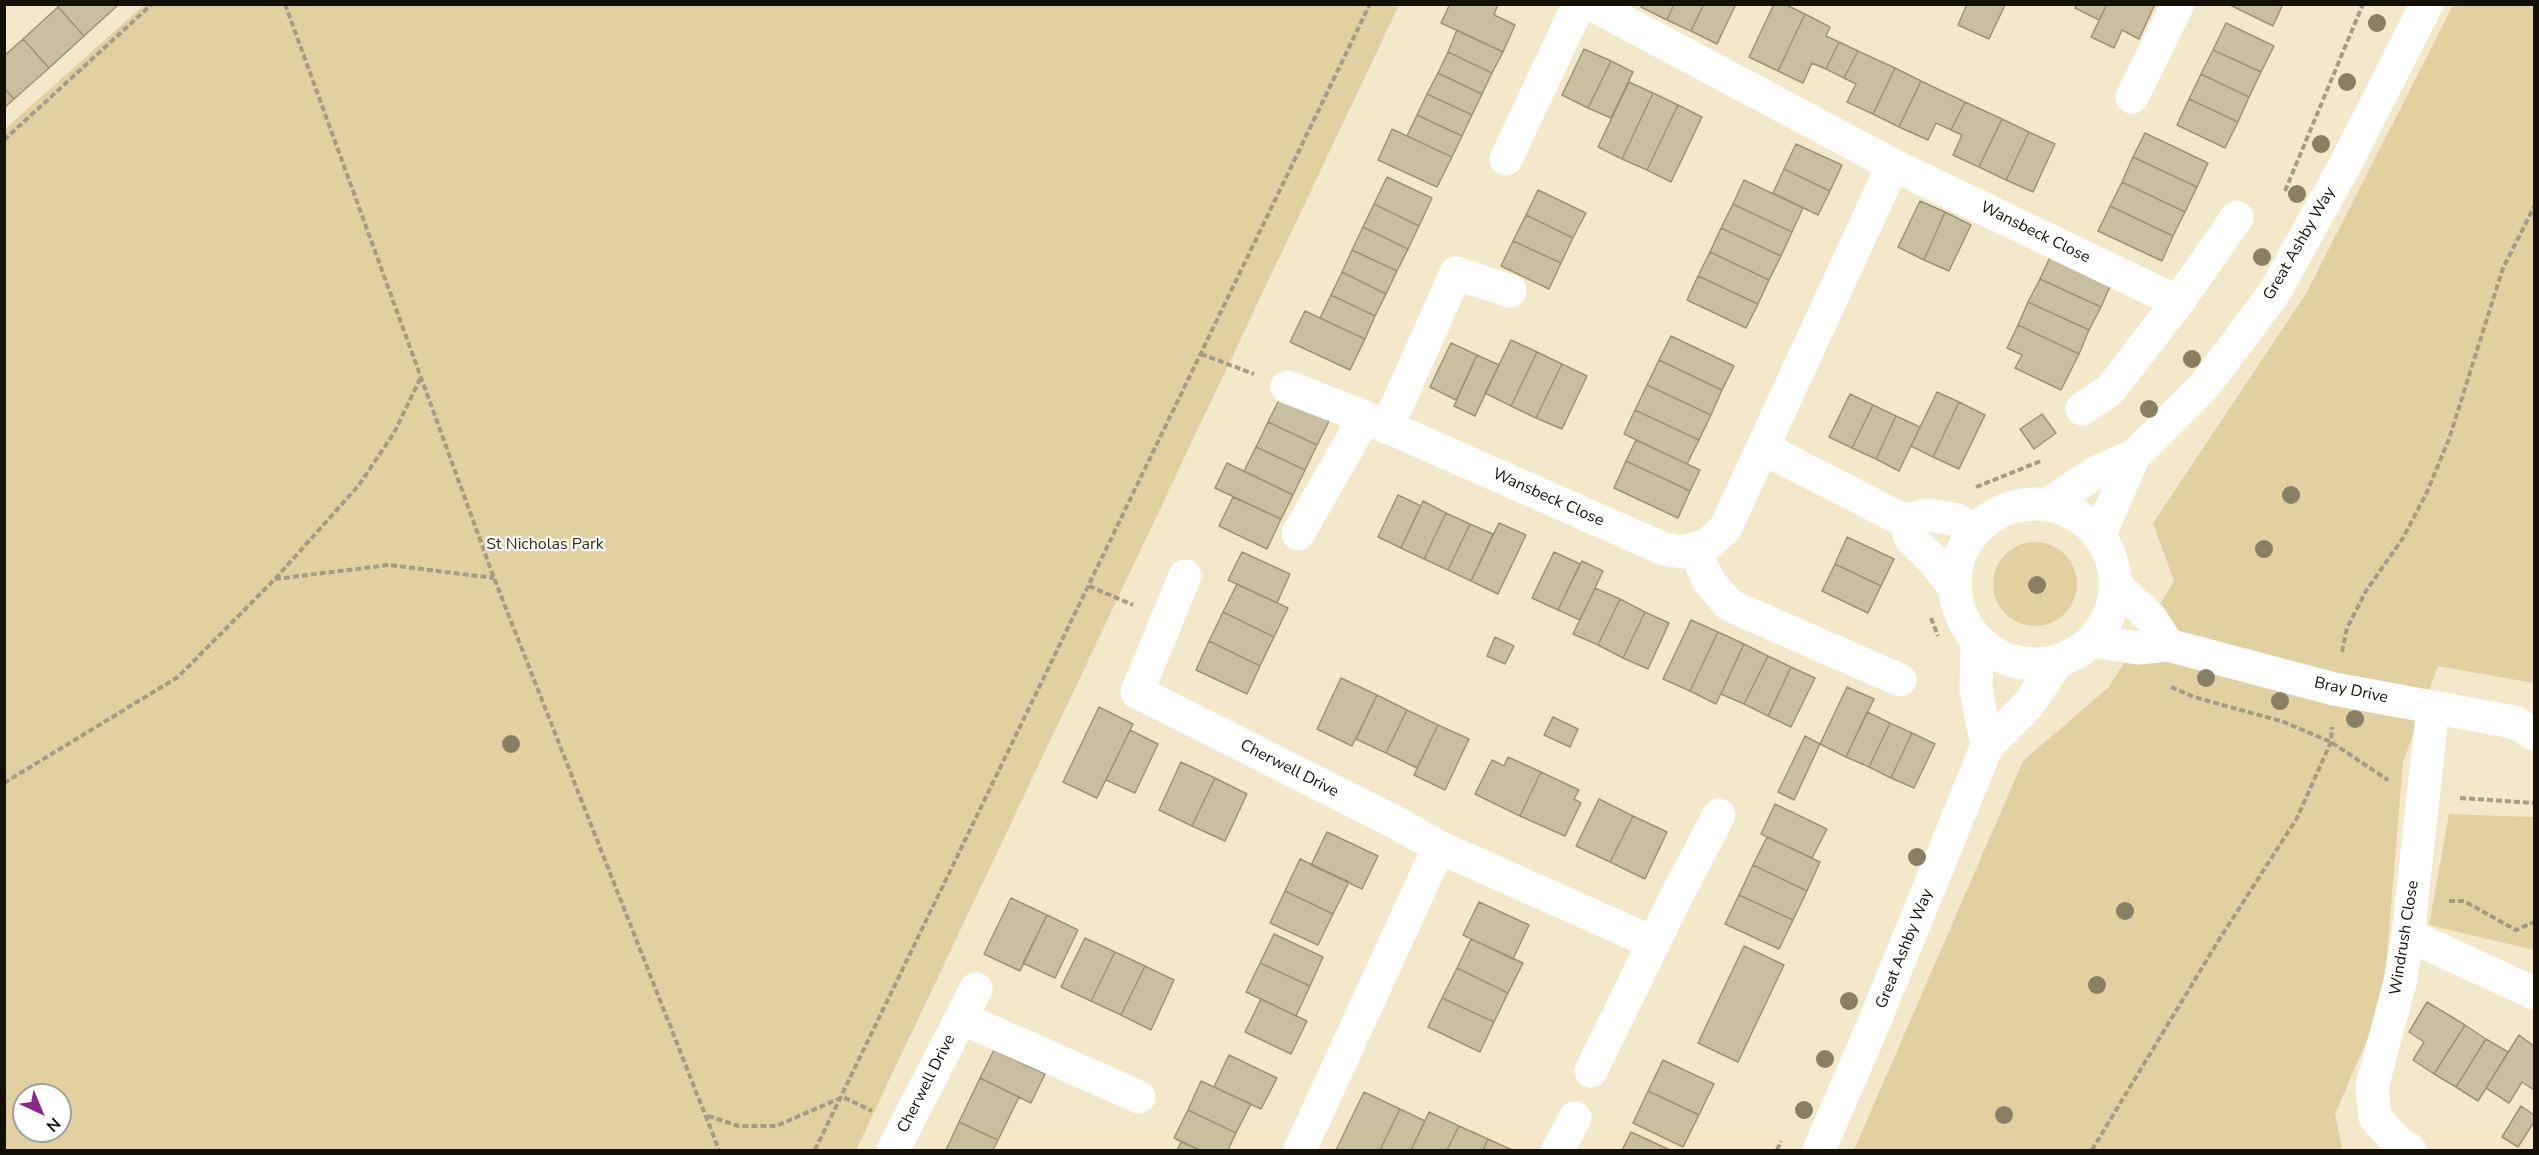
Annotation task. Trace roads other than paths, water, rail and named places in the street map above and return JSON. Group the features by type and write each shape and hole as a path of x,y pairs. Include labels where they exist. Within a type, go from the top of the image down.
{"street":[{"path":"1506,159 1579,4"},
{"name":"Wansbeck Close","path":"1591,4 1893,165 2178,302"},
{"path":"2132,97 2178,4"},
{"name":"Great Ashby Way","path":"2099,536 2134,456 2205,385 2274,293 2346,163 2427,4"},
{"path":"1893,165 1725,529 1707,545 1695,549 1708,580 1728,605 1900,680"},
{"path":"2082,410 2110,390 2178,302 2237,217"},
{"path":"1298,534 1376,422 1456,273 1510,291"},
{"name":"Wansbeck Close","path":"1287,387 1376,422 1664,549 1683,552 1695,549"},
{"path":"1763,448 1905,521 1927,515 1956,519 1976,530"},
{"name":"Great Ashby Way","path":"2047,504 2095,473 2134,456"},
{"path":"1905,521 1911,539 1934,561 1955,589 1962,616 1977,640 1995,654 2015,662 2036,664 2058,661 2076,653 2091,641 2104,625 2112,606 2115,585 2111,559 2099,536 2085,521 2067,510 2047,504 2027,504 2008,508 1976,530 1960,558 1955,589"},
{"name":"Cherwell Drive","path":"1185,576 1137,692 1439,847 1654,943"},
{"path":"2115,585 2150,617 2168,645"},
{"path":"1977,640 1976,690 1987,746"},
{"name":"Bray Drive","path":"2091,641 2138,648 2168,645 2334,689 2514,722 2535,734"},
{"name":"Great Ashby Way","path":"1820,1150 1987,746 2028,705 2058,661"},
{"name":"Windrush Close","path":"2410,1150 2398,1143 2375,1117 2372,1087 2400,982 2408,935 2433,707"},
{"path":"1591,1071 1719,814"},
{"path":"1300,1150 1439,847"},
{"path":"2408,935 2535,993"},
{"name":"Cherwell Drive","path":"893,1150 969,1004 1139,1097"},
{"path":"1558,1150 1575,1118"}],"park label":[{"name":"St Nicholas Park","path":"545,545"}]}
